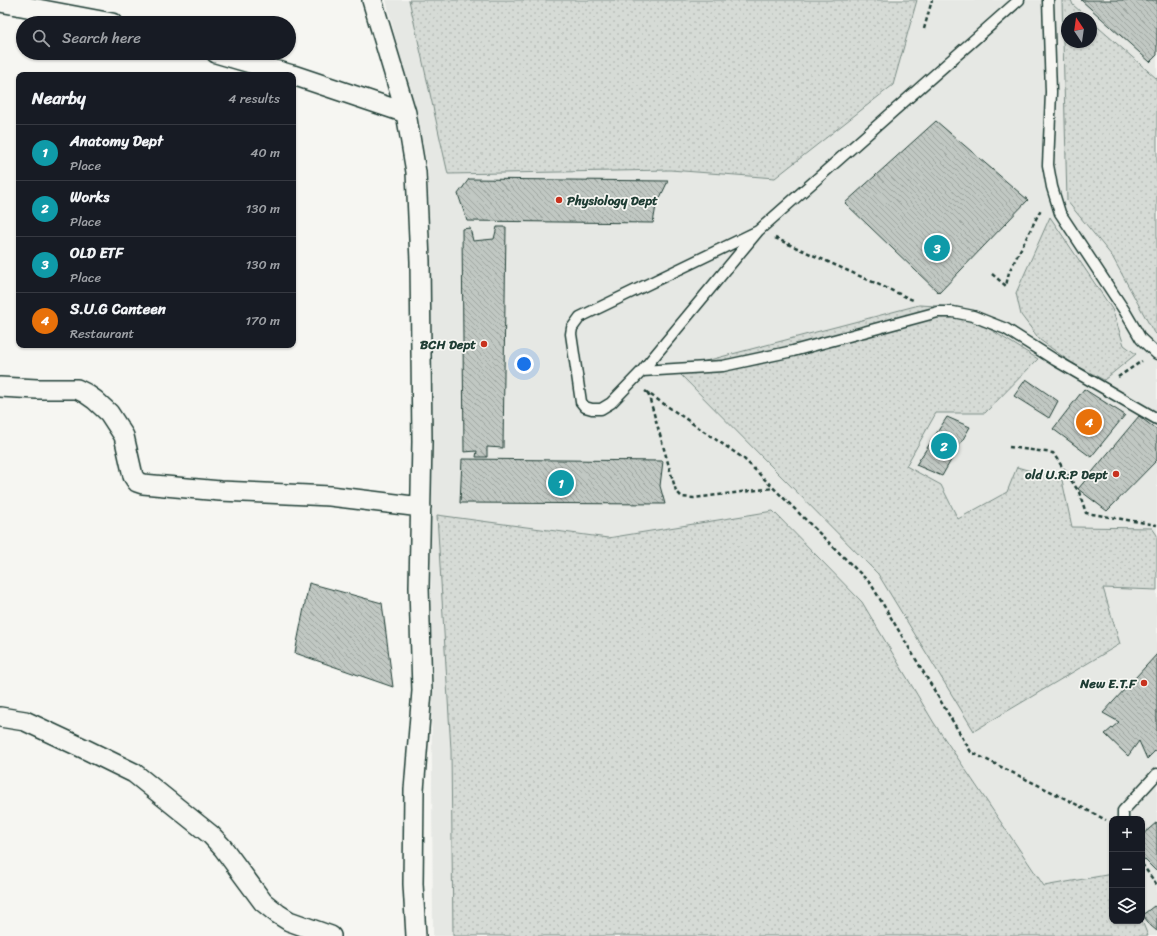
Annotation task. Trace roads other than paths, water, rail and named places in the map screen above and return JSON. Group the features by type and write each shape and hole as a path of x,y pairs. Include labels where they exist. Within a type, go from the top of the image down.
{"street":[{"path":"372,0 406,113 416,172 420,261 422,442 419,587 422,691 414,790 413,829 413,884 416,936"},
{"path":"0,2 75,16"},
{"path":"240,60 282,72"},
{"path":"296,76 406,113"},
{"path":"0,387 37,389 77,388 85,393 109,413 124,436 133,476 137,482 143,484 220,491 330,496 421,507"},
{"path":"0,717 25,721 134,773 211,834 263,902 278,914 289,920 331,936"}],"lane":[{"path":"758,231 580,317 575,323 571,334 579,392 581,402 585,407 601,409 611,403 642,371 758,231 1019,0"},
{"path":"1048,0 1051,92 1048,165 1052,188 1060,213 1124,310 1141,339 1156,354"},
{"path":"642,371 723,366 793,351 938,312 953,312 973,316 1006,329 1055,360 1157,419"},
{"path":"1123,816 1123,811 1157,774"}],"place":[{"name":"Physiology Dept","path":"559,200"},
{"name":"OLD ETF","path":"937,248"},
{"name":"BCH Dept","path":"484,344"},
{"name":"S.U.G Canteen","path":"1089,422"},
{"name":"Works","path":"944,446"},
{"name":"old U.R.P Dept","path":"1116,474"},
{"name":"Anatomy Dept","path":"561,483"},
{"name":"New E.T.F","path":"1144,683"}]}
